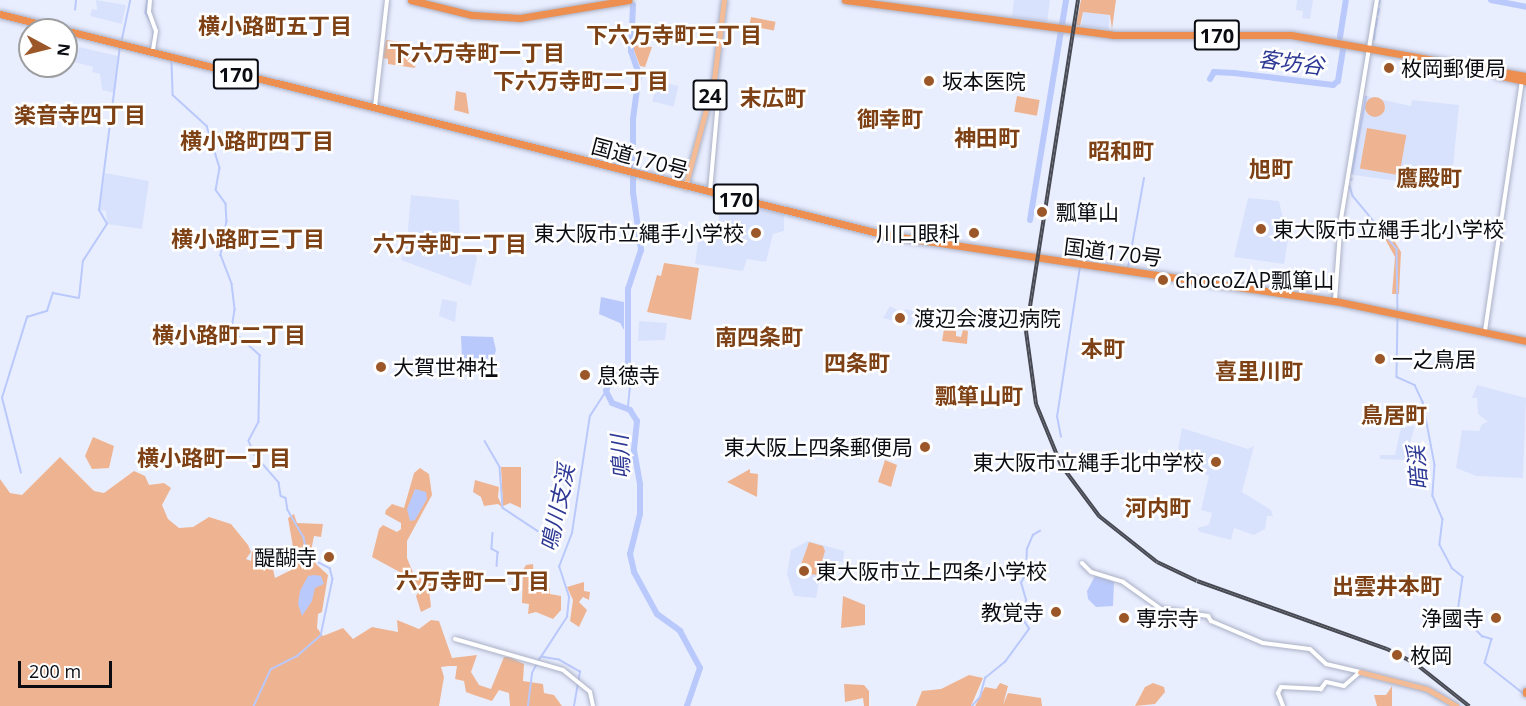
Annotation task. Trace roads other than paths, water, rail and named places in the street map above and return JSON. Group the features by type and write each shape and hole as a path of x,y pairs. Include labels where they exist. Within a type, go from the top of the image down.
{"highway":[{"path":"411,0 472,15 520,18 629,0"},
{"name":"170","path":"844,0 1113,35 1291,35 1525,77"},
{"name":"国道170号","path":"0,14 473,129 634,175 953,248 1335,301 1397,312 1526,341"}],"main road":[{"name":"24","path":"685,187 713,83 724,0"},
{"path":"1360,672 1427,689 1457,706"}],"street":[{"path":"150,0 149,12 156,28 153,51"},
{"path":"375,107 387,0"},
{"path":"1335,301 1338,240 1377,0"},
{"path":"1485,331 1525,77"},
{"path":"710,193 719,92 713,83"},
{"path":"1082,563 1091,572 1123,582 1161,609 1209,616 1211,621 1263,642 1310,649 1326,664 1360,672"},
{"path":"455,639 528,657 546,664 576,679 590,692 593,706"},
{"path":"1283,706 1278,693 1281,687 1321,689 1326,681 1344,686 1360,672"}],"water":[{"path":"601,297 624,302 624,330 620,323 599,314"},
{"path":"461,336 493,337 496,350 489,376 479,374 478,361 462,358"},
{"path":"415,489 426,492 427,499 415,520 410,521 407,509"},
{"path":"308,576 321,576 324,584 315,588 312,601 302,616 298,604 300,591"},
{"path":"1095,576 1114,582 1113,606 1096,607 1088,599 1087,591"}],"waterway":[{"path":"75,10 76,0"},
{"path":"122,39 130,0"},
{"path":"148,0 146,13 151,22"},
{"path":"1030,220 1066,0"},
{"name":"客坊谷","path":"1340,37 1346,0"},
{"name":"暗渓","path":"1379,4 1380,0"},
{"path":"1491,0 1526,7"},
{"name":"鳴川","path":"633,5 631,51 639,74 633,119 633,192 641,250 628,289 628,365 613,375 606,391 612,403 630,410 637,421 634,450 640,484 640,514 630,554 634,572 657,614 680,631 700,668 687,706"},
{"name":"暗渓","path":"1378,15 1379,9"},
{"name":"暗渓","path":"1376,27 1377,19"},
{"path":"153,39 154,29"},
{"name":"暗渓","path":"1374,40 1375,29"},
{"path":"21,473 2,398 27,317 47,311 53,293 79,298 83,261 107,224 99,210 120,45"},
{"name":"客坊谷","path":"1210,79 1214,72 1333,85 1338,81 1343,49"},
{"path":"172,63 173,95 207,126 220,168 216,190 226,204 227,221 221,255 232,284 235,310 232,330 260,355 259,422 249,441 255,455 279,483 281,496 286,498 288,510 304,538 308,557 330,568 333,579 321,636 298,656 271,670 254,706"},
{"name":"暗渓","path":"1352,174 1366,97"},
{"path":"1128,268 1144,178"},
{"name":"暗渓","path":"1350,186 1353,196 1397,249 1398,313"},
{"path":"1061,437 1057,417 1080,267"},
{"name":"暗渓","path":"1398,317 1397,377 1415,385 1423,402 1435,465 1433,496 1443,519 1440,545 1452,568 1463,577 1458,611 1482,636 1492,639 1485,663 1523,693"},
{"path":"628,365 631,382 628,410"},
{"name":"鳴川支渓","path":"574,706 580,672 559,660 541,657 567,617 569,597 559,567 572,533 590,416 606,391"},
{"path":"485,441 500,467 503,508 538,531"},
{"path":"972,706 980,697 985,678 1005,662 1029,629 1022,618 1026,600 1021,583 1026,574 1027,549 1033,535 1040,531"},
{"path":"493,533 492,549 498,552 497,566"},
{"path":"528,706 532,673 540,658"}],"railway":[{"path":"1078,0 1026,331 1036,404 1061,465 1099,516 1157,562 1197,581 1387,649 1416,664 1469,706"}],"place":[{"name":"枚岡郵便局","path":"1389,68"},
{"name":"坂本医院","path":"929,81"},
{"name":"瓢箪山","path":"1042,212"},
{"name":"東大阪市立縄手北小学校","path":"1261,229"},
{"name":"東大阪市立縄手小学校","path":"756,233"},
{"name":"川口眼科","path":"974,233"},
{"name":"chocoZAP瓢箪山","path":"1163,280"},
{"name":"渡辺会渡辺病院","path":"900,318"},
{"name":"一之鳥居","path":"1380,359"},
{"name":"大賀世神社","path":"381,367"},
{"name":"息徳寺","path":"585,375"},
{"name":"東大阪上四条郵便局","path":"925,447"},
{"name":"東大阪市立縄手北中学校","path":"1216,462"},
{"name":"醍醐寺","path":"329,557"},
{"name":"東大阪市立上四条小学校","path":"804,571"},
{"name":"教覚寺","path":"1056,612"},
{"name":"専宗寺","path":"1124,618"},
{"name":"浄國寺","path":"1496,618"},
{"name":"枚岡","path":"1397,655"}],"district":[{"name":"横小路町五丁目","path":"275,26"},
{"name":"下六万寺町三丁目","path":"674,35"},
{"name":"下六万寺町一丁目","path":"477,53"},
{"name":"下六万寺町二丁目","path":"581,81"},
{"name":"末広町","path":"773,98"},
{"name":"楽音寺四丁目","path":"80,115"},
{"name":"御幸町","path":"890,119"},
{"name":"神田町","path":"987,138"},
{"name":"横小路町四丁目","path":"257,141"},
{"name":"昭和町","path":"1121,151"},
{"name":"旭町","path":"1271,169"},
{"name":"鷹殿町","path":"1429,178"},
{"name":"横小路町三丁目","path":"248,239"},
{"name":"六万寺町二丁目","path":"450,244"},
{"name":"横小路町二丁目","path":"229,335"},
{"name":"南四条町","path":"759,337"},
{"name":"本町","path":"1103,349"},
{"name":"四条町","path":"857,363"},
{"name":"喜里川町","path":"1259,371"},
{"name":"瓢箪山町","path":"979,396"},
{"name":"鳥居町","path":"1394,415"},
{"name":"横小路町一丁目","path":"214,458"},
{"name":"河内町","path":"1158,508"},
{"name":"六万寺町一丁目","path":"473,581"},
{"name":"出雲井本町","path":"1387,586"}]}
